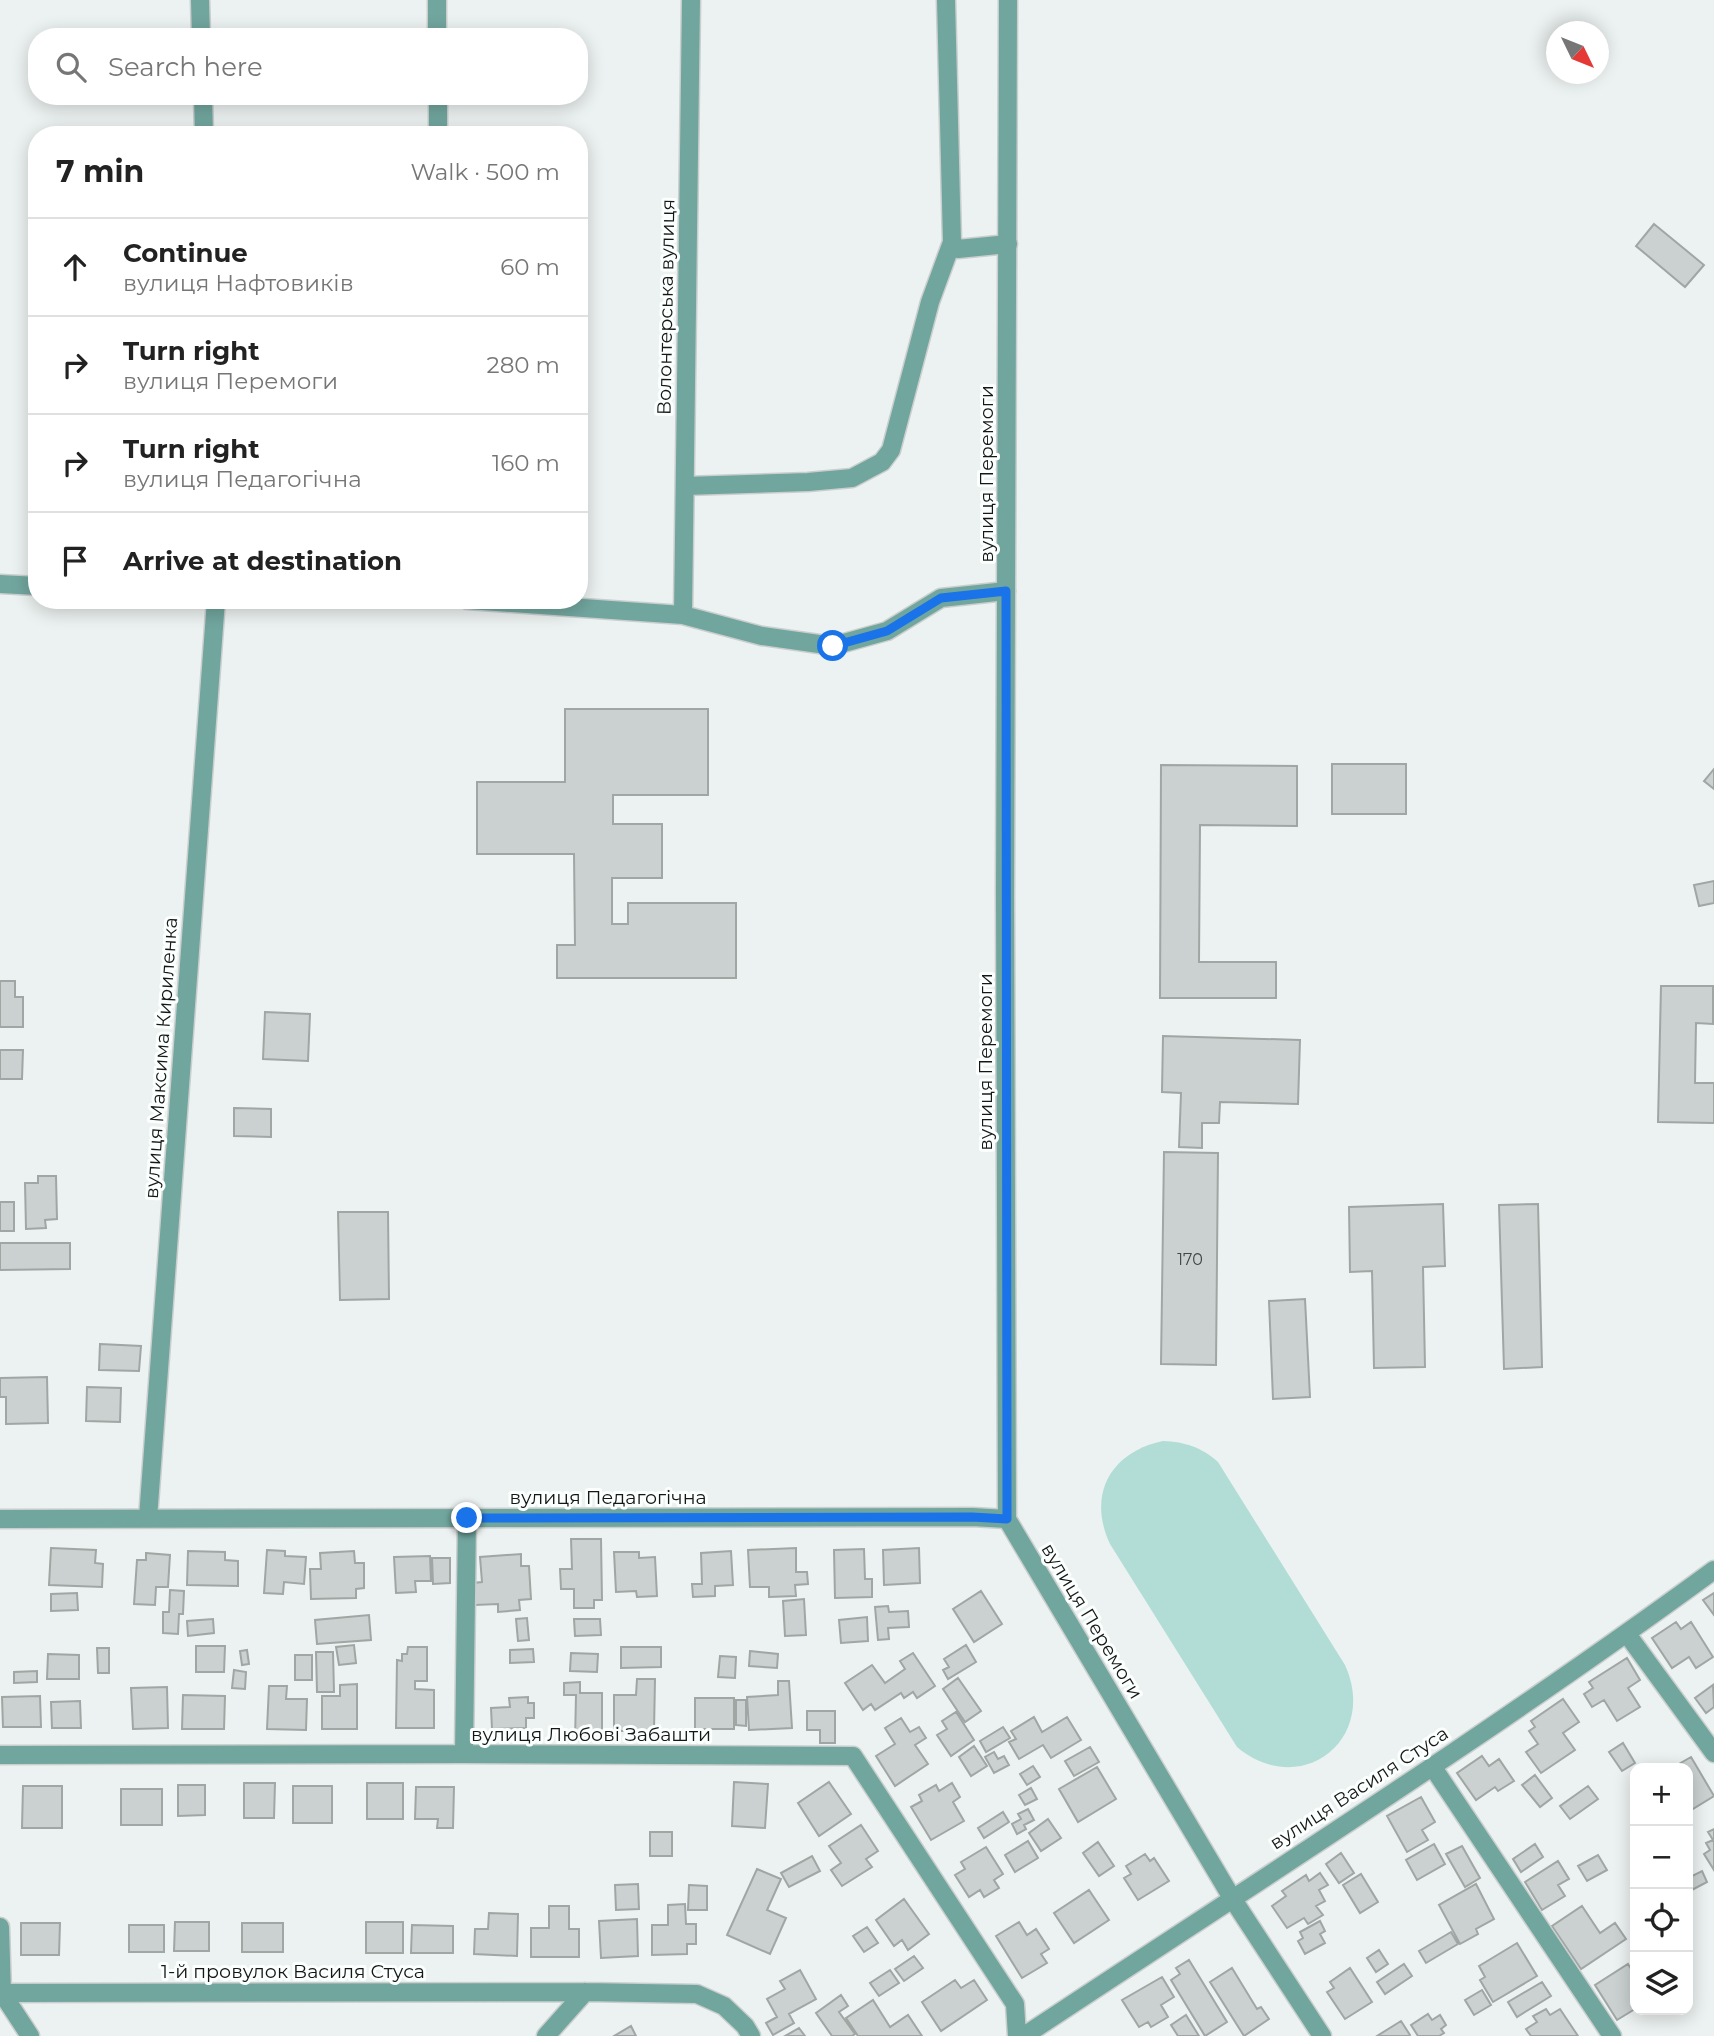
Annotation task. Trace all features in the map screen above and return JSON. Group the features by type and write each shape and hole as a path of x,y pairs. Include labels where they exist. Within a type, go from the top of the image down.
{"street":[{"path":"200,0 201,28"},
{"path":"437,0 437,28"},
{"name":"Волонтерська вулиця","path":"683,615 691,0"},
{"path":"685,486 852,478 882,462 891,450 930,302 952,242 946,0"},
{"name":"вулиця Перемоги","path":"1008,0 1007,1519 1232,1898 1322,2036"},
{"path":"203,105 204,126"},
{"path":"438,105 438,126"},
{"path":"952,242 958,249 1008,244"},
{"path":"0,584 28,586"},
{"path":"588,608 683,615 762,636 833,646 887,631 941,598 1006,591"},
{"name":"вулиця Максима Кириленка","path":"148,1518 215,609"},
{"path":"464,1754 467,1518"},
{"name":"вулиця Педагогічна","path":"0,1519 1007,1519"},
{"name":"вулиця Василя Стуса","path":"1024,2036 1432,1766 1714,1570"},
{"path":"1627,1633 1714,1754"},
{"name":"вулиця Любові Забашти","path":"0,1755 853,1756 1015,2004 1017,2036"},
{"path":"1432,1766 1612,2036"},
{"path":"0,1927 2,1993 30,2036"},
{"path":"546,2036 585,1992"},
{"name":"1-й провулок Василя Стуса","path":"2,1993 697,1994 724,2006 745,2026 751,2036"}],"green space":[{"path":"1163,1441 1192,1446 1218,1462 1345,1665 1353,1692 1351,1717 1342,1738 1327,1754 1308,1764 1285,1767 1261,1762 1237,1747 1110,1544 1101,1509 1108,1478 1129,1455"}],"building":[{"path":"1654,224 1704,265 1685,287 1636,246"},
{"path":"565,709 708,709 708,795 613,795 613,824 662,824 662,878 612,878 612,924 628,924 628,903 736,903 736,978 557,978 557,945 575,945 574,854 477,854 477,782 565,782"},
{"path":"1332,764 1406,764 1406,814 1332,814"},
{"path":"1161,765 1297,766 1297,826 1200,825 1199,962 1276,962 1276,998 1160,998"},
{"path":"1714,769 1714,789 1704,781"},
{"path":"1714,881 1714,903 1699,906 1694,885"},
{"path":"0,981 15,981 15,997 23,997 23,1027 0,1027"},
{"path":"1661,986 1713,986 1713,1024 1696,1023 1695,1083 1714,1083 1714,1123 1658,1122"},
{"path":"265,1012 310,1014 308,1061 263,1059"},
{"path":"1163,1036 1300,1040 1298,1104 1220,1102 1219,1123 1202,1123 1202,1148 1179,1147 1181,1093 1162,1092"},
{"path":"0,1050 23,1050 22,1079 0,1079"},
{"path":"234,1108 271,1109 271,1137 234,1136"},
{"path":"1164,1152 1218,1153 1216,1365 1161,1364"},
{"path":"38,1176 56,1176 57,1219 45,1220 46,1228 26,1229 25,1183 38,1183"},
{"path":"0,1202 14,1202 14,1231 0,1231"},
{"path":"1443,1204 1445,1266 1423,1267 1425,1367 1374,1368 1372,1271 1350,1272 1349,1207"},
{"path":"1538,1204 1542,1367 1504,1369 1499,1205"},
{"path":"338,1212 388,1212 389,1299 340,1300"},
{"path":"0,1243 70,1243 70,1269 0,1270"},
{"path":"1305,1299 1310,1397 1273,1399 1269,1301"},
{"path":"100,1344 141,1346 139,1371 99,1370"},
{"path":"47,1377 48,1423 6,1424 6,1397 0,1397 0,1378"},
{"path":"87,1387 121,1388 120,1422 86,1421"},
{"path":"571,1539 601,1539 602,1600 594,1600 594,1608 574,1608 574,1589 561,1589 560,1569 572,1569"},
{"path":"51,1548 96,1550 95,1563 103,1564 102,1587 49,1585"},
{"path":"796,1548 796,1572 807,1572 808,1584 795,1585 796,1596 769,1597 769,1587 750,1587 748,1550"},
{"path":"919,1548 920,1583 884,1585 883,1550"},
{"path":"864,1549 865,1579 872,1579 872,1597 835,1598 834,1550"},
{"path":"267,1550 285,1551 285,1556 306,1557 304,1584 284,1582 283,1594 264,1593"},
{"path":"188,1551 225,1552 225,1560 238,1561 238,1586 187,1585"},
{"path":"354,1551 355,1563 364,1563 364,1588 356,1589 356,1598 311,1599 310,1569 321,1569 320,1553"},
{"path":"731,1551 733,1585 715,1586 715,1596 693,1597 692,1584 702,1584 701,1553"},
{"path":"614,1552 639,1552 639,1558 655,1557 657,1596 637,1597 636,1591 616,1592"},
{"path":"146,1553 170,1555 168,1587 156,1587 155,1605 134,1604 137,1560 146,1560"},
{"path":"521,1554 521,1566 529,1566 531,1599 519,1600 520,1610 498,1612 498,1604 475,1605 473,1583 482,1582 480,1557"},
{"path":"430,1556 431,1581 415,1581 416,1592 396,1593 394,1557"},
{"path":"432,1558 450,1558 450,1583 433,1584"},
{"path":"170,1590 184,1591 183,1614 179,1614 178,1634 163,1633 163,1612 169,1612"},
{"path":"981,1591 1002,1624 974,1642 953,1609"},
{"path":"77,1593 78,1610 51,1611 51,1594"},
{"path":"1714,1593 1714,1615 1703,1600"},
{"path":"804,1599 806,1635 785,1636 783,1601"},
{"path":"888,1606 889,1612 908,1611 909,1627 888,1628 889,1639 878,1640 875,1607"},
{"path":"369,1615 371,1640 317,1644 315,1620"},
{"path":"867,1617 868,1641 841,1643 839,1620"},
{"path":"527,1618 529,1640 518,1641 516,1619"},
{"path":"213,1619 214,1633 188,1636 187,1621"},
{"path":"574,1619 600,1619 601,1635 575,1636"},
{"path":"1676,1622 1681,1629 1691,1622 1713,1657 1696,1668 1689,1657 1672,1668 1652,1638"},
{"path":"354,1645 356,1663 339,1665 336,1647"},
{"path":"966,1645 976,1662 948,1679 943,1670 949,1667 944,1659"},
{"path":"196,1646 225,1646 224,1672 196,1672"},
{"path":"408,1647 427,1647 427,1681 415,1681 415,1689 434,1690 434,1728 396,1728 397,1660 402,1661 402,1654 407,1654"},
{"path":"621,1647 661,1647 661,1667 621,1668"},
{"path":"97,1648 109,1648 109,1673 98,1673"},
{"path":"533,1649 534,1662 510,1663 510,1650"},
{"path":"247,1650 249,1664 242,1665 240,1651"},
{"path":"750,1651 778,1654 777,1668 749,1666"},
{"path":"316,1652 333,1652 334,1692 317,1692"},
{"path":"571,1653 598,1654 597,1672 570,1671"},
{"path":"913,1653 935,1686 917,1698 913,1692 904,1698 901,1693 875,1710 871,1704 863,1710 845,1683 872,1665 885,1683 905,1669 900,1661"},
{"path":"48,1654 79,1655 79,1679 47,1679"},
{"path":"295,1655 312,1655 312,1680 295,1680"},
{"path":"720,1656 736,1657 735,1678 718,1677"},
{"path":"1627,1658 1640,1680 1628,1688 1640,1707 1617,1721 1604,1700 1592,1707 1584,1694 1593,1688 1589,1682"},
{"path":"234,1670 246,1672 245,1689 232,1688"},
{"path":"37,1671 37,1682 14,1683 14,1672"},
{"path":"958,1678 981,1711 965,1722 943,1689"},
{"path":"637,1679 655,1679 654,1731 614,1731 614,1695 636,1695"},
{"path":"778,1681 789,1681 792,1728 749,1730 747,1697 778,1695"},
{"path":"580,1682 580,1693 602,1693 602,1731 593,1731 593,1741 575,1741 576,1695 564,1695 564,1683"},
{"path":"357,1684 357,1729 322,1729 322,1696 340,1696 340,1685"},
{"path":"1713,1685 1714,1707 1706,1713 1695,1698"},
{"path":"269,1686 287,1686 286,1699 307,1699 306,1730 267,1729"},
{"path":"167,1687 168,1728 133,1729 131,1688"},
{"path":"183,1695 225,1696 224,1729 182,1729"},
{"path":"40,1696 41,1727 3,1727 2,1697"},
{"path":"528,1697 528,1703 534,1703 534,1718 526,1718 526,1728 492,1729 491,1708 510,1707 509,1698"},
{"path":"695,1698 734,1698 734,1729 695,1729"},
{"path":"1563,1699 1579,1722 1563,1733 1575,1750 1541,1773 1526,1752 1538,1744 1529,1731 1535,1727 1531,1721"},
{"path":"736,1700 746,1700 746,1726 736,1725"},
{"path":"80,1701 81,1728 52,1728 51,1702"},
{"path":"807,1711 835,1711 835,1743 820,1743 820,1730 807,1730"},
{"path":"956,1712 974,1740 951,1756 937,1735 947,1729 942,1721"},
{"path":"1034,1717 1042,1732 1067,1717 1081,1740 1051,1758 1043,1745 1019,1759 1009,1742 1016,1739 1011,1731"},
{"path":"901,1718 910,1732 919,1727 926,1738 915,1745 928,1764 895,1786 876,1756 895,1744 885,1728"},
{"path":"1003,1727 1010,1738 986,1752 980,1741"},
{"path":"1623,1743 1635,1763 1630,1763 1630,1766 1622,1771 1609,1752"},
{"path":"974,1746 987,1766 971,1776 959,1757"},
{"path":"1090,1747 1099,1762 1074,1776 1065,1761"},
{"path":"994,1752 998,1759 1004,1756 1009,1765 994,1773 985,1757"},
{"path":"1482,1756 1489,1766 1499,1759 1514,1781 1498,1791 1495,1787 1476,1800 1457,1773"},
{"path":"1691,1757 1714,1796 1693,1809 1693,1763 1681,1763"},
{"path":"1033,1766 1040,1777 1027,1785 1020,1774"},
{"path":"1097,1767 1116,1799 1078,1822 1059,1789"},
{"path":"1535,1775 1552,1798 1540,1807 1522,1785"},
{"path":"734,1782 768,1784 765,1828 732,1826"},
{"path":"829,1782 851,1814 819,1836 798,1803"},
{"path":"244,1783 275,1783 274,1818 244,1818"},
{"path":"367,1783 403,1783 403,1819 367,1819"},
{"path":"952,1783 960,1797 953,1802 964,1821 931,1840 911,1807 922,1801 919,1795 936,1785 939,1791"},
{"path":"178,1785 205,1785 205,1815 178,1816"},
{"path":"23,1786 62,1786 62,1828 22,1828"},
{"path":"293,1786 332,1786 332,1823 293,1823"},
{"path":"1588,1786 1598,1799 1570,1819 1560,1806"},
{"path":"416,1787 454,1787 453,1828 437,1828 438,1819 415,1819"},
{"path":"1031,1788 1037,1799 1025,1805 1019,1795"},
{"path":"121,1789 162,1789 162,1825 121,1825"},
{"path":"1421,1797 1435,1822 1422,1830 1428,1840 1407,1852 1387,1816"},
{"path":"1028,1809 1034,1820 1024,1825 1026,1829 1017,1834 1012,1824 1021,1819 1018,1814"},
{"path":"1003,1812 1009,1822 984,1838 978,1828"},
{"path":"1048,1819 1061,1838 1041,1851 1029,1833"},
{"path":"861,1825 878,1851 866,1859 872,1867 842,1886 831,1870 841,1863 829,1846"},
{"path":"1714,1829 1714,1870 1704,1854 1710,1850 1706,1843 1713,1840 1708,1832"},
{"path":"650,1832 672,1832 672,1856 650,1856"},
{"path":"1028,1841 1038,1858 1015,1872 1005,1855"},
{"path":"1098,1842 1114,1866 1099,1876 1083,1853"},
{"path":"1434,1844 1445,1864 1417,1880 1406,1860"},
{"path":"1535,1844 1543,1857 1521,1872 1513,1859"},
{"path":"1462,1846 1480,1878 1465,1887 1446,1854"},
{"path":"986,1847 1003,1874 994,1880 999,1888 984,1897 980,1890 969,1897 955,1875 965,1869 961,1862"},
{"path":"1341,1853 1354,1873 1339,1883 1326,1864"},
{"path":"1145,1854 1150,1861 1154,1858 1169,1881 1138,1900 1124,1878 1131,1874 1126,1866"},
{"path":"1598,1855 1607,1870 1587,1881 1578,1866"},
{"path":"812,1856 820,1871 789,1887 781,1873"},
{"path":"1558,1861 1569,1879 1558,1885 1565,1896 1542,1910 1525,1882"},
{"path":"757,1869 781,1879 767,1910 786,1918 770,1954 727,1935"},
{"path":"1702,1871 1707,1882 1693,1889 1693,1876"},
{"path":"1320,1873 1328,1885 1319,1890 1325,1901 1316,1906 1323,1915 1308,1924 1304,1918 1287,1928 1272,1906 1286,1896 1282,1891 1306,1875 1309,1881"},
{"path":"1361,1874 1378,1902 1360,1913 1343,1885"},
{"path":"638,1884 639,1909 616,1910 615,1885"},
{"path":"1476,1884 1494,1919 1476,1929 1478,1934 1460,1944 1439,1905"},
{"path":"689,1885 707,1886 707,1910 688,1910"},
{"path":"1089,1890 1109,1920 1074,1943 1054,1913"},
{"path":"904,1899 929,1934 908,1950 902,1940 894,1946 876,1920"},
{"path":"685,1904 686,1924 696,1924 696,1944 687,1944 687,1954 652,1955 652,1925 668,1925 668,1905"},
{"path":"549,1906 569,1906 569,1929 579,1929 579,1957 531,1957 531,1928 549,1928"},
{"path":"1582,1906 1600,1933 1615,1923 1626,1939 1581,1969 1552,1926"},
{"path":"489,1913 518,1914 517,1956 474,1954 475,1929 488,1929"},
{"path":"637,1919 638,1956 601,1958 599,1921"},
{"path":"1320,1921 1325,1931 1320,1934 1325,1943 1305,1954 1298,1941 1303,1938 1300,1932"},
{"path":"175,1922 209,1922 209,1951 174,1951"},
{"path":"366,1922 403,1922 403,1953 366,1953"},
{"path":"1019,1922 1027,1935 1036,1929 1049,1949 1041,1954 1047,1963 1022,1978 996,1936"},
{"path":"21,1923 60,1923 59,1955 21,1955"},
{"path":"242,1923 283,1923 283,1952 242,1952"},
{"path":"129,1925 164,1925 164,1952 129,1952"},
{"path":"412,1925 453,1926 453,1953 411,1953"},
{"path":"867,1927 878,1943 864,1952 853,1936"},
{"path":"1451,1932 1458,1944 1426,1963 1419,1951"},
{"path":"1517,1943 1537,1976 1493,2002 1480,1980 1485,1977 1479,1966"},
{"path":"1379,1950 1388,1964 1376,1972 1367,1958"},
{"path":"914,1956 923,1968 904,1981 895,1969"},
{"path":"1189,1960 1227,2022 1205,2036 1171,1980 1180,1974 1176,1968"},
{"path":"1404,1964 1412,1976 1385,1994 1377,1982"},
{"path":"1628,1964 1630,2012 1617,2020 1595,1985"},
{"path":"1232,1968 1257,2009 1261,2007 1269,2019 1244,2036 1210,1982"},
{"path":"1350,1968 1372,2002 1345,2019 1327,1992 1334,1988 1330,1982"},
{"path":"800,1970 816,1999 789,2014 794,2023 773,2035 766,2023 777,2017 767,1999 785,1989 780,1981"},
{"path":"890,1970 899,1983 879,1996 870,1983"},
{"path":"1162,1977 1174,1997 1161,2005 1168,2017 1151,2027 1148,2022 1139,2027 1122,2000"},
{"path":"955,1980 961,1988 974,1980 987,2000 941,2031 922,2002"},
{"path":"1542,1982 1551,1996 1517,2017 1508,2002"},
{"path":"1482,1990 1491,2005 1474,2015 1465,2000"},
{"path":"841,1995 848,2006 839,2012 855,2034 852,2036 832,2036 816,2013"},
{"path":"873,2000 890,2027 908,2015 922,2036 858,2036 846,2018"},
{"path":"1546,2009 1550,2015 1560,2009 1578,2036 1531,2036 1526,2029 1537,2022 1533,2016"},
{"path":"1428,2014 1432,2020 1440,2015 1446,2025 1441,2029 1444,2033 1439,2036 1418,2036 1411,2025"},
{"path":"1186,2015 1199,2036 1178,2036 1171,2025"},
{"path":"1401,2021 1409,2036 1377,2036"},
{"path":"631,2026 636,2036 614,2036"},
{"path":"799,2028 805,2036 785,2036"}],"route":[{"path":"467,1518 1007,1519 1006,591 941,598 887,631 833,646"}]}
